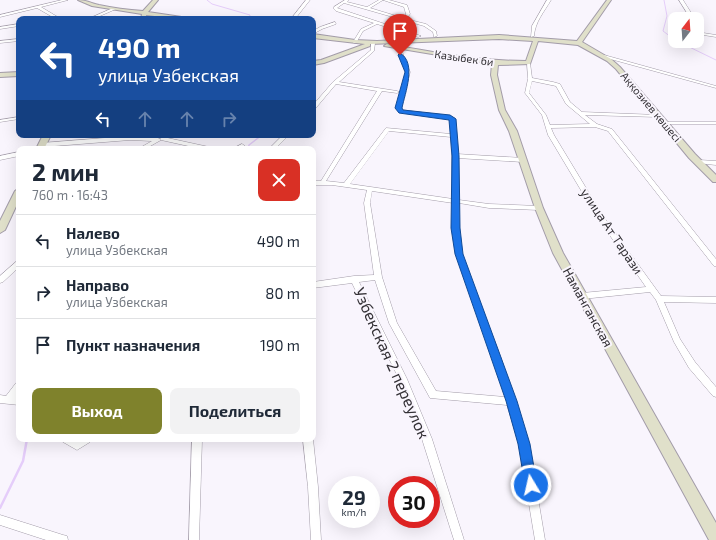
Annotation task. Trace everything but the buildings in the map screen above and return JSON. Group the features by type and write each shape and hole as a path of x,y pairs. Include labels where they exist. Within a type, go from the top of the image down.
{"street":[{"path":"0,16 66,0"},
{"path":"80,0 92,5 167,16"},
{"path":"144,13 156,0"},
{"path":"295,16 308,0"},
{"path":"368,8 381,0"},
{"path":"385,0 406,6 408,14 404,19"},
{"path":"528,63 534,37 532,29 548,0"},
{"path":"316,63 322,62 373,43 419,36 534,37 579,42 609,0"},
{"path":"681,0 689,12"},
{"path":"419,36 336,10 335,8 346,1 430,27 435,32 435,36"},
{"path":"38,7 53,16"},
{"path":"97,16 114,9"},
{"path":"316,32 321,28 335,23"},
{"path":"355,42 362,30 376,23"},
{"path":"0,28 16,25"},
{"path":"704,34 716,36"},
{"path":"316,36 355,42 373,43"},
{"path":"476,36 398,46 408,72 399,108 404,112 452,118 455,156 455,228 459,254 511,401 524,444 540,540"},
{"path":"0,42 16,40"},
{"name":"Аққозиев көшесі","path":"579,42 604,56 627,77 664,123 716,180"},
{"path":"316,105 335,83 373,50 373,43"},
{"name":"Казыбек би","path":"373,43 495,63 528,63"},
{"path":"604,56 716,87"},
{"name":"Наманганская","path":"495,63 494,75 502,110 513,131 539,208 558,253 716,538"},
{"name":"улица Ат Тарази","path":"528,63 530,79 527,93 544,115 551,135 600,217 652,289 677,340 692,365 716,393"},
{"path":"0,75 16,74"},
{"path":"530,79 558,85 568,103 580,114 595,125 610,130 716,264"},
{"path":"335,83 397,92"},
{"path":"323,182 380,90"},
{"path":"580,114 658,116"},
{"path":"0,122 16,119"},
{"path":"664,123 716,123"},
{"path":"548,127 595,125"},
{"path":"346,185 388,129 454,136"},
{"path":"51,146 130,138 160,139 194,146"},
{"path":"275,146 283,138"},
{"path":"147,146 160,139"},
{"path":"0,158 16,155"},
{"path":"455,156 523,160"},
{"path":"699,162 716,163"},
{"path":"316,183 323,182 370,188 489,206 539,208"},
{"name":"Узбекская 2 переулок","path":"370,188 367,203 378,277 393,323 433,395 511,401"},
{"path":"1,226 16,197"},
{"path":"0,280 16,266"},
{"name":"Узбекская 2 переулок","path":"316,285 378,277"},
{"name":"Узбекская 2 переулок","path":"354,279 403,379 427,439 458,540"},
{"path":"582,296 652,289"},
{"path":"658,299 716,300"},
{"path":"4,399 16,389"},
{"path":"4,399 16,401"},
{"path":"72,442 77,445 82,442"},
{"path":"194,540 197,442"},
{"path":"308,442 316,540"},
{"path":"0,520 63,540"}],"waterway":[{"path":"207,0 212,4 250,16"},
{"path":"664,0 667,16 663,31 668,35"},
{"path":"691,48 716,60"},
{"path":"249,146 258,138"},
{"path":"0,508 23,461 26,442"}],"route":[{"path":"400,55 408,72 399,108 401,111 450,117 453,119 456,202 455,228 459,254 511,401 524,444 531,485"}]}
